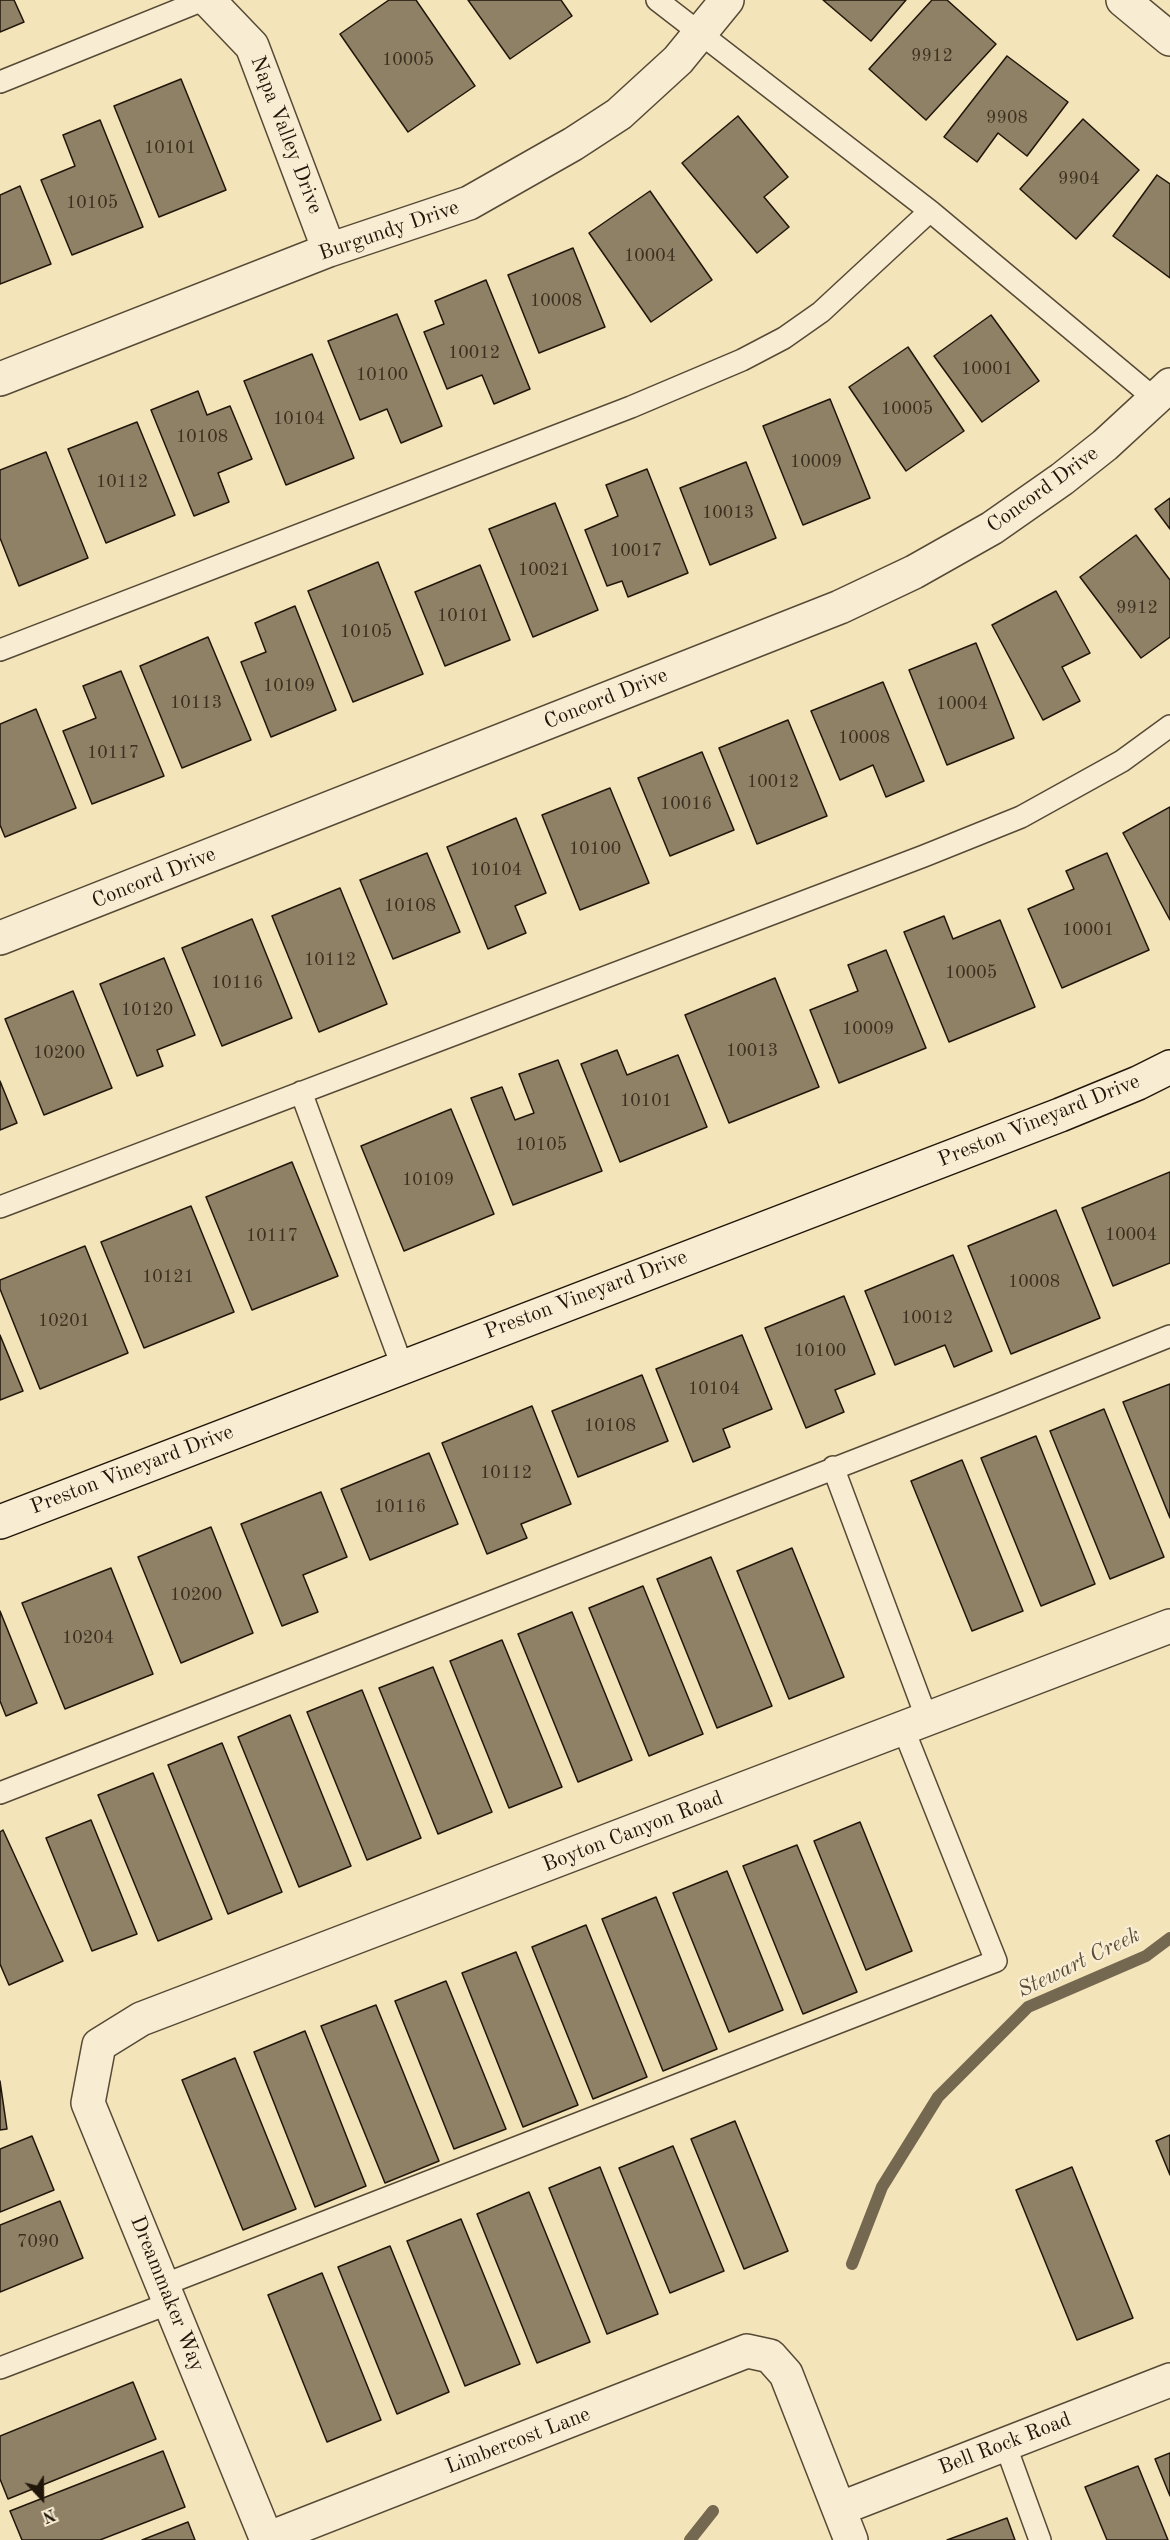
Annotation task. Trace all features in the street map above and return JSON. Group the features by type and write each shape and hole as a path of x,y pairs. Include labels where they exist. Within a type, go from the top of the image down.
{"street":[{"name":"Napa Valley Drive","path":"208,0 252,46 329,250"},
{"name":"Burgundy Drive","path":"0,379 329,250 470,203 573,144 619,114 678,60 727,0"},
{"path":"1123,0 1170,39"},
{"name":"Concord Drive","path":"0,938 840,607 914,572 992,528 1062,479 1105,445 1162,392"},
{"name":"Preston Vineyard Drive","path":"0,1521 1060,1115 1138,1083 1170,1067"},
{"name":"Boyton Canyon Road","path":"99,2045 141,2019 1170,1626"},
{"name":"Dreammaker Way","path":"99,2045 88,2103 267,2540"},
{"name":"Limbercost Lane","path":"267,2540 747,2351 770,2356 786,2374 839,2509"},
{"name":"Bell Rock Road","path":"839,2509 1170,2380"},
{"path":"839,2509 851,2540"}],"lane":[{"path":"0,82 203,0"},
{"path":"657,0 1162,392"},
{"path":"0,650 620,411 742,360 784,338 821,312 930,211"},
{"path":"0,1207 924,856 1021,817 1122,761 1170,726"},
{"path":"301,1092 402,1366"},
{"path":"0,1794 1170,1336"},
{"path":"0,2368 167,2294 996,1961 915,1724 834,1467"},
{"path":"1005,2444 1040,2540"}],"building":[{"path":"0,0 14,0 24,22 0,32"},
{"path":"389,0 416,0 475,86 408,132 340,34"},
{"path":"468,0 561,0 572,16 510,59"},
{"path":"823,0 906,0 871,41"},
{"path":"932,0 947,0 996,44 926,120 869,69"},
{"path":"1007,56 1068,102 1027,156 998,133 977,162 944,137"},
{"path":"181,79 226,190 159,217 114,106"},
{"path":"738,116 788,177 764,197 789,227 757,253 682,163"},
{"path":"1083,119 1139,170 1076,239 1020,189"},
{"path":"100,120 143,227 72,255 41,180 75,166 63,135"},
{"path":"1157,175 1170,184 1170,278 1113,236"},
{"path":"20,186 51,264 0,284 0,195"},
{"path":"650,191 712,280 651,322 589,233"},
{"path":"573,248 605,327 539,353 508,275"},
{"path":"486,280 530,389 494,404 482,375 447,389 424,332 444,324 435,301"},
{"path":"397,314 442,426 401,443 387,409 360,420 328,341"},
{"path":"991,315 1039,381 982,422 934,356"},
{"path":"908,347 964,431 906,471 849,387"},
{"path":"312,354 354,458 286,485 244,381"},
{"path":"198,391 207,415 230,406 252,459 218,473 229,502 194,516 151,410"},
{"path":"830,399 870,498 803,525 763,426"},
{"path":"137,422 175,515 106,543 68,449"},
{"path":"46,452 88,558 19,586 0,538 0,470"},
{"path":"746,462 776,538 710,565 680,488"},
{"path":"647,469 688,573 628,597 622,581 607,586 585,530 618,516 606,485"},
{"path":"1170,498 1170,529 1155,509"},
{"path":"555,503 598,610 533,637 489,529"},
{"path":"1136,535 1170,580 1170,637 1141,658 1080,577"},
{"path":"378,562 423,674 353,702 308,591"},
{"path":"480,565 510,640 445,666 415,592"},
{"path":"1056,591 1090,653 1062,667 1080,701 1043,720 992,625"},
{"path":"295,606 336,710 271,737 241,662 266,652 255,623"},
{"path":"208,637 251,740 182,768 140,666"},
{"path":"976,643 1014,738 947,765 909,670"},
{"path":"121,671 164,776 92,804 63,731 96,718 83,686"},
{"path":"883,682 924,781 886,797 873,765 840,780 811,711"},
{"path":"36,709 76,808 5,837 0,825 0,724"},
{"path":"788,720 827,816 757,844 719,748"},
{"path":"702,752 734,830 670,856 638,778"},
{"path":"610,788 649,883 580,910 542,815"},
{"path":"1170,807 1170,920 1123,833"},
{"path":"516,818 546,893 515,906 526,933 488,949 447,847"},
{"path":"427,853 460,932 393,959 360,880"},
{"path":"1107,853 1149,950 1062,988 1028,909 1074,889 1066,871"},
{"path":"340,888 387,1004 319,1032 272,916"},
{"path":"944,916 953,939 1000,920 1035,1007 949,1042 904,932"},
{"path":"252,919 292,1018 222,1046 182,948"},
{"path":"886,950 926,1048 839,1083 810,1010 858,991 848,965"},
{"path":"164,958 195,1035 157,1050 163,1066 137,1076 100,984"},
{"path":"775,978 819,1087 729,1123 685,1015"},
{"path":"73,991 112,1088 44,1115 5,1019"},
{"path":"617,1050 627,1075 678,1055 707,1127 620,1162 581,1064"},
{"path":"558,1060 602,1171 513,1205 471,1098 502,1087 515,1120 534,1113 519,1074"},
{"path":"0,1081 17,1123 0,1130"},
{"path":"451,1109 494,1214 404,1251 361,1146"},
{"path":"292,1162 338,1276 252,1310 206,1197"},
{"path":"1170,1172 1170,1263 1113,1286 1082,1208"},
{"path":"191,1206 234,1312 144,1348 101,1242"},
{"path":"1056,1210 1100,1318 1011,1354 968,1246"},
{"path":"85,1246 128,1353 40,1389 0,1289 0,1280"},
{"path":"953,1255 992,1351 954,1367 945,1345 895,1365 865,1291"},
{"path":"844,1296 875,1374 835,1390 844,1412 806,1428 765,1328"},
{"path":"0,1335 23,1391 0,1400"},
{"path":"742,1335 772,1409 723,1429 730,1447 693,1462 656,1369"},
{"path":"642,1375 668,1441 578,1477 552,1411"},
{"path":"1170,1384 1170,1518 1123,1402"},
{"path":"532,1406 571,1504 521,1524 527,1538 487,1554 442,1443"},
{"path":"1104,1409 1164,1557 1110,1579 1050,1431"},
{"path":"1036,1436 1095,1584 1041,1606 981,1458"},
{"path":"429,1453 458,1524 370,1560 341,1489"},
{"path":"962,1460 1023,1611 972,1631 911,1481"},
{"path":"321,1492 347,1557 303,1575 318,1612 282,1626 241,1524"},
{"path":"211,1527 253,1633 181,1663 138,1557"},
{"path":"792,1548 844,1677 789,1699 737,1571"},
{"path":"711,1557 772,1706 717,1728 657,1579"},
{"path":"111,1568 153,1674 65,1709 22,1603"},
{"path":"643,1586 703,1734 649,1756 589,1608"},
{"path":"0,1611 37,1703 6,1716 0,1701"},
{"path":"572,1612 632,1760 578,1782 518,1634"},
{"path":"502,1640 562,1787 509,1808 450,1661"},
{"path":"433,1667 492,1812 438,1834 379,1688"},
{"path":"362,1690 421,1838 367,1860 307,1712"},
{"path":"290,1715 351,1866 299,1887 238,1737"},
{"path":"222,1743 282,1892 228,1914 168,1765"},
{"path":"153,1773 212,1919 158,1941 98,1795"},
{"path":"91,1820 137,1934 92,1951 46,1838"},
{"path":"860,1822 912,1951 866,1970 814,1841"},
{"path":"3,1830 63,1961 9,1985 0,1964 0,1832"},
{"path":"797,1845 857,1992 803,2014 743,1866"},
{"path":"727,1871 783,2010 729,2032 673,1893"},
{"path":"656,1897 717,2049 663,2071 602,1919"},
{"path":"586,1925 647,2077 593,2099 532,1947"},
{"path":"516,1952 578,2105 523,2127 462,1973"},
{"path":"446,1981 506,2129 454,2149 395,2001"},
{"path":"376,2005 439,2161 385,2183 321,2026"},
{"path":"305,2031 366,2186 315,2207 254,2052"},
{"path":"235,2058 296,2209 243,2230 182,2080"},
{"path":"0,2081 7,2129 0,2130"},
{"path":"735,2121 788,2251 744,2269 691,2139"},
{"path":"1170,2135 1170,2175 1156,2141"},
{"path":"32,2136 54,2190 0,2212 0,2149"},
{"path":"673,2146 724,2271 670,2293 619,2168"},
{"path":"600,2167 658,2314 607,2334 549,2188"},
{"path":"1072,2167 1133,2318 1077,2340 1016,2190"},
{"path":"529,2192 590,2342 537,2363 477,2214"},
{"path":"60,2201 83,2258 0,2292 0,2225"},
{"path":"461,2219 520,2364 465,2386 407,2241"},
{"path":"390,2246 449,2392 397,2414 338,2267"},
{"path":"322,2273 381,2420 327,2442 268,2295"},
{"path":"133,2382 156,2439 8,2499 0,2479 0,2436"},
{"path":"163,2451 185,2507 100,2540 22,2540 10,2511"},
{"path":"1170,2453 1170,2496 1155,2459"},
{"path":"1138,2466 1168,2540 1107,2540 1085,2487"},
{"path":"1007,2518 1015,2540 947,2540"},
{"path":"188,2522 195,2540 142,2540"}],"waterway":[{"name":"Stewart Creek","path":"852,2264 882,2187 938,2097 1028,2007 1146,1956 1170,1938"},
{"name":"Stewart Creek","path":"690,2540 713,2511"}]}
